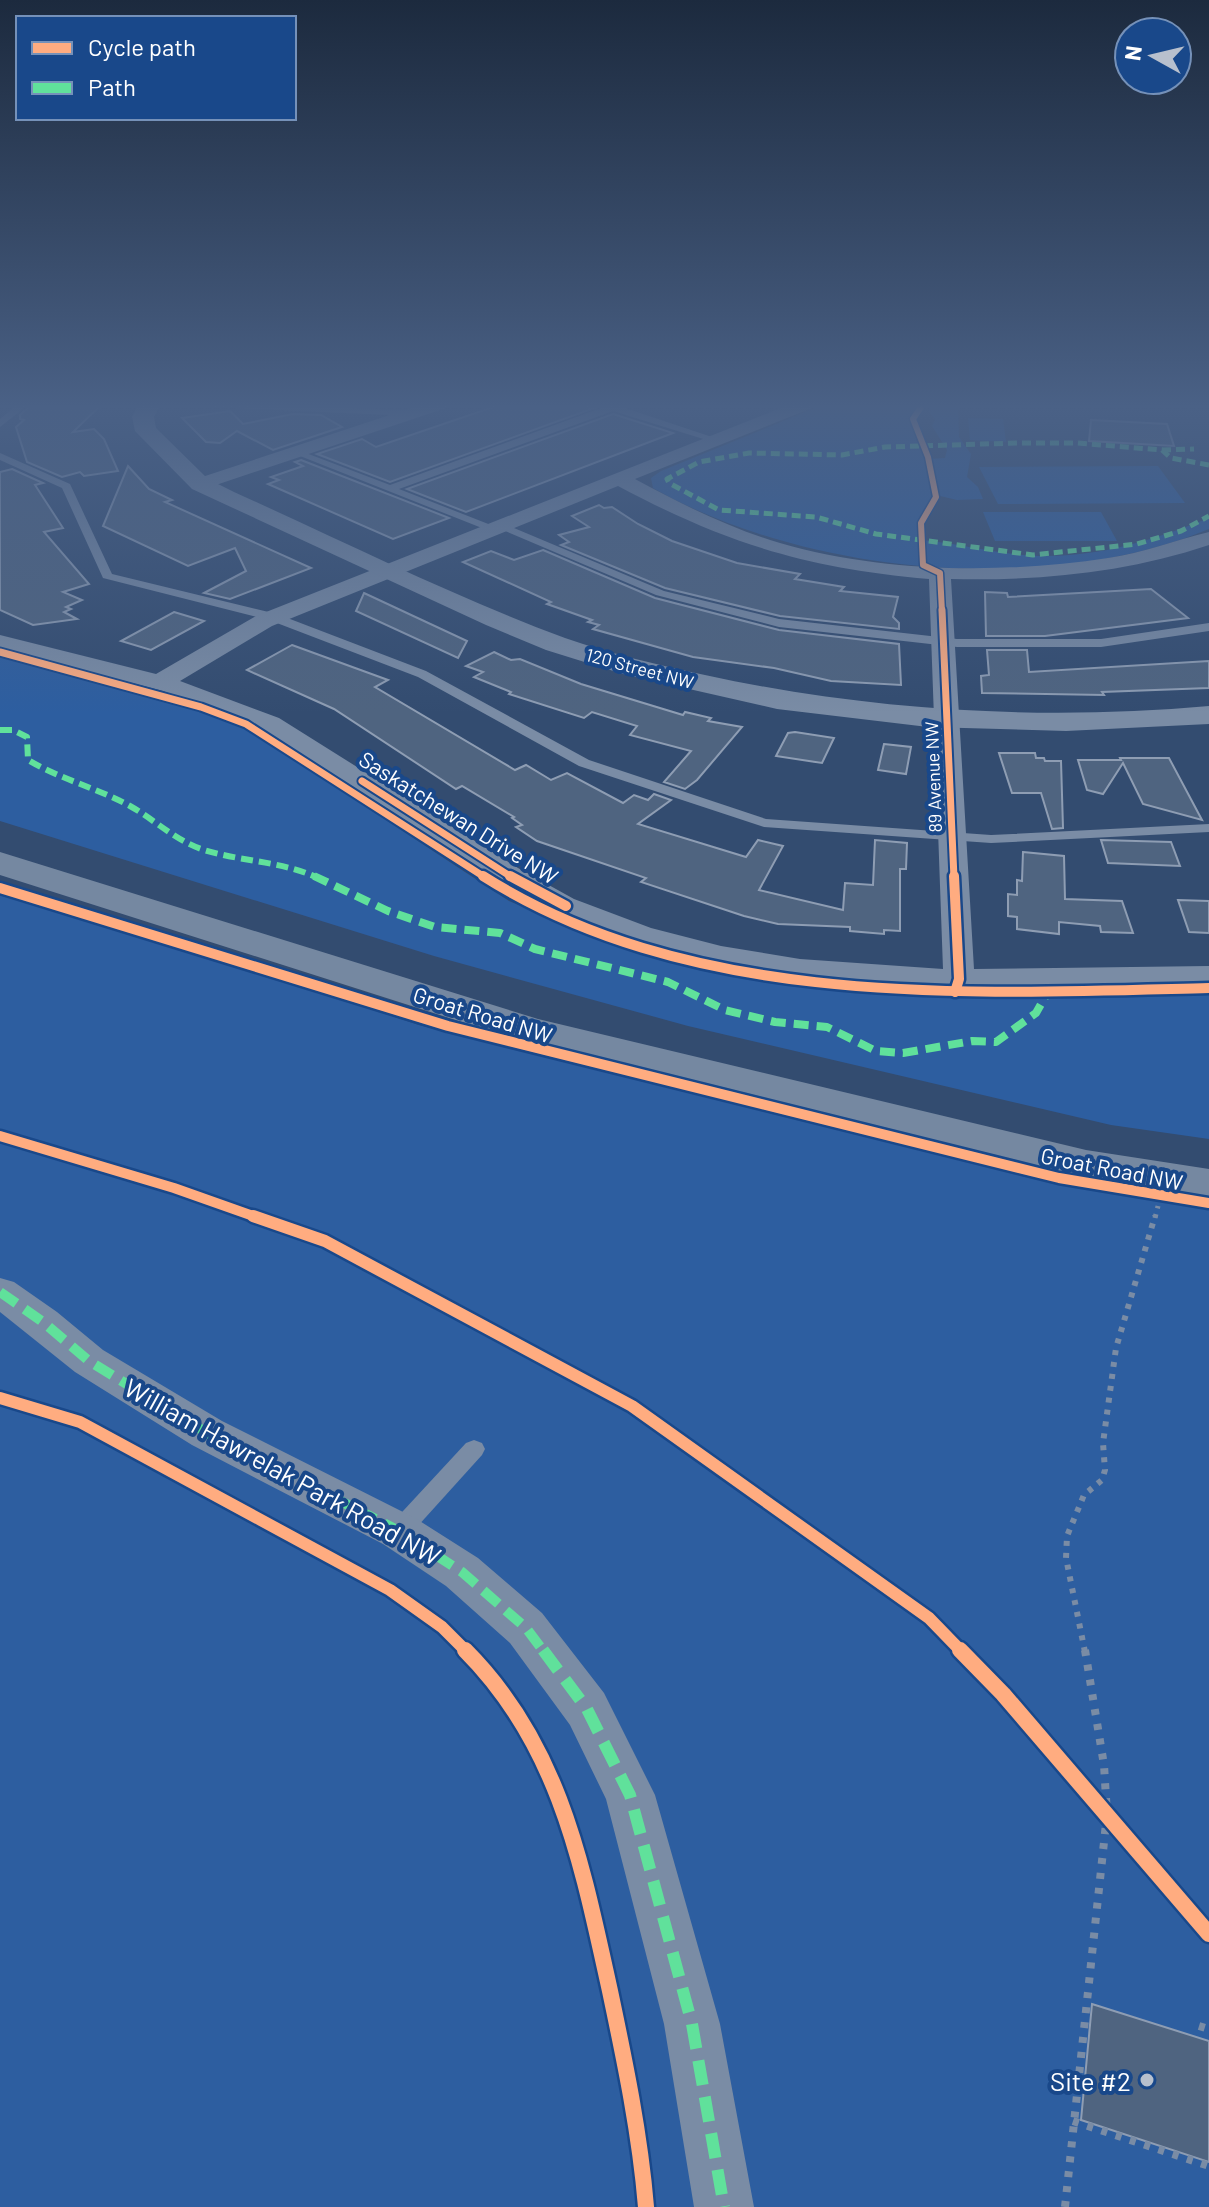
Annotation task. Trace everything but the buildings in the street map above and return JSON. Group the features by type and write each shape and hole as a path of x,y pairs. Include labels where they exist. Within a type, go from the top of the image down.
{"main road":[{"name":"Groat Road NW","path":"0,838 421,970 679,1042 1109,1144 1209,1159"},
{"name":"Groat Road NW","path":"0,863 527,1029 1190,1192"}],"street":[{"name":"120 Street NW","path":"250,507 544,639 633,668 777,700 947,719 1066,722 1209,715"},
{"path":"159,683 273,617 549,507"},
{"path":"670,507 686,516 777,548 872,565 940,573 1041,572 1084,568 1145,557 1209,538"},
{"name":"89 Avenue NW","path":"940,573 959,979"},
{"name":"Saskatchewan Drive NW","path":"0,642 159,683 238,708 270,723 519,882 563,905 621,927 695,949 822,971 959,979 1209,975"},
{"name":"William Hawrelak Park Road NW","path":"0,1292 43,1322 89,1361 181,1417 399,1531 462,1572 526,1628 587,1709 630,1795 692,2024 724,2207"}],"lane":[{"path":"76,507 107,576 273,617 422,674 584,763 764,823 991,839 1209,828"},
{"path":"439,507 625,580 675,597 779,623 942,642 1101,643 1209,627"},
{"path":"399,1531 474,1449"}],"path":[{"path":"1145,1195 1160,1197 1190,1192"},
{"path":"1065,2207 1107,1814 1104,1765 1078,1608 1066,1558 1067,1536 1084,1495 1102,1480 1103,1443 1116,1348 1160,1197"},
{"path":"1096,1802 1117,1825"},
{"path":"1199,2026 1209,2029"},
{"path":"1073,2121 1209,2166"}],"shaded area":[{"path":"692,507 930,507 921,523 923,540 1040,556 1084,554 1126,546 1209,518 1209,529 1144,550 1074,564 1001,569 927,567 853,557 781,541"},
{"path":"983,512 1101,512 1117,541 995,541"},
{"path":"0,655 222,717 251,731 509,901 633,952 715,971 817,987 1007,997 1209,992 1209,1139 1111,1125 688,1026 434,956 0,821"},
{"path":"0,886 419,1025 1084,1189 1209,1207 1209,2207 0,2207"}],"marked path":[{"path":"713,507 719,510 816,517 876,534 1033,555 1137,544 1181,531 1209,516"},
{"path":"0,730 13,730 27,737 28,760 52,774 129,806 175,837 204,850 295,867 388,911 435,927 500,933 535,949 668,982 725,1010 775,1022 827,1027 876,1051 903,1053 972,1041 996,1042 1036,1013 1048,992"},
{"path":"0,1292 43,1322 89,1361 207,1433 399,1531 462,1572 526,1628 587,1709 630,1795 692,2024 724,2207"}],"cycle path":[{"path":"930,507 921,523 923,565 940,573 959,979 955,992"},
{"path":"0,652 201,707 246,724 525,901 618,939 699,962 783,978 868,987 1039,992 1209,988"},
{"path":"362,781 519,882 566,906"},
{"path":"0,888 448,1026 1059,1178 1209,1203"},
{"path":"0,1136 174,1188 325,1241 632,1406 929,1618 1003,1694 1209,1934"},
{"path":"0,1398 80,1422 390,1590 442,1627 490,1675 528,1730 563,1803 584,1873 623,2054 643,2170 646,2207"}],"place":[{"name":"Site #2","path":"1147,2080"}]}
